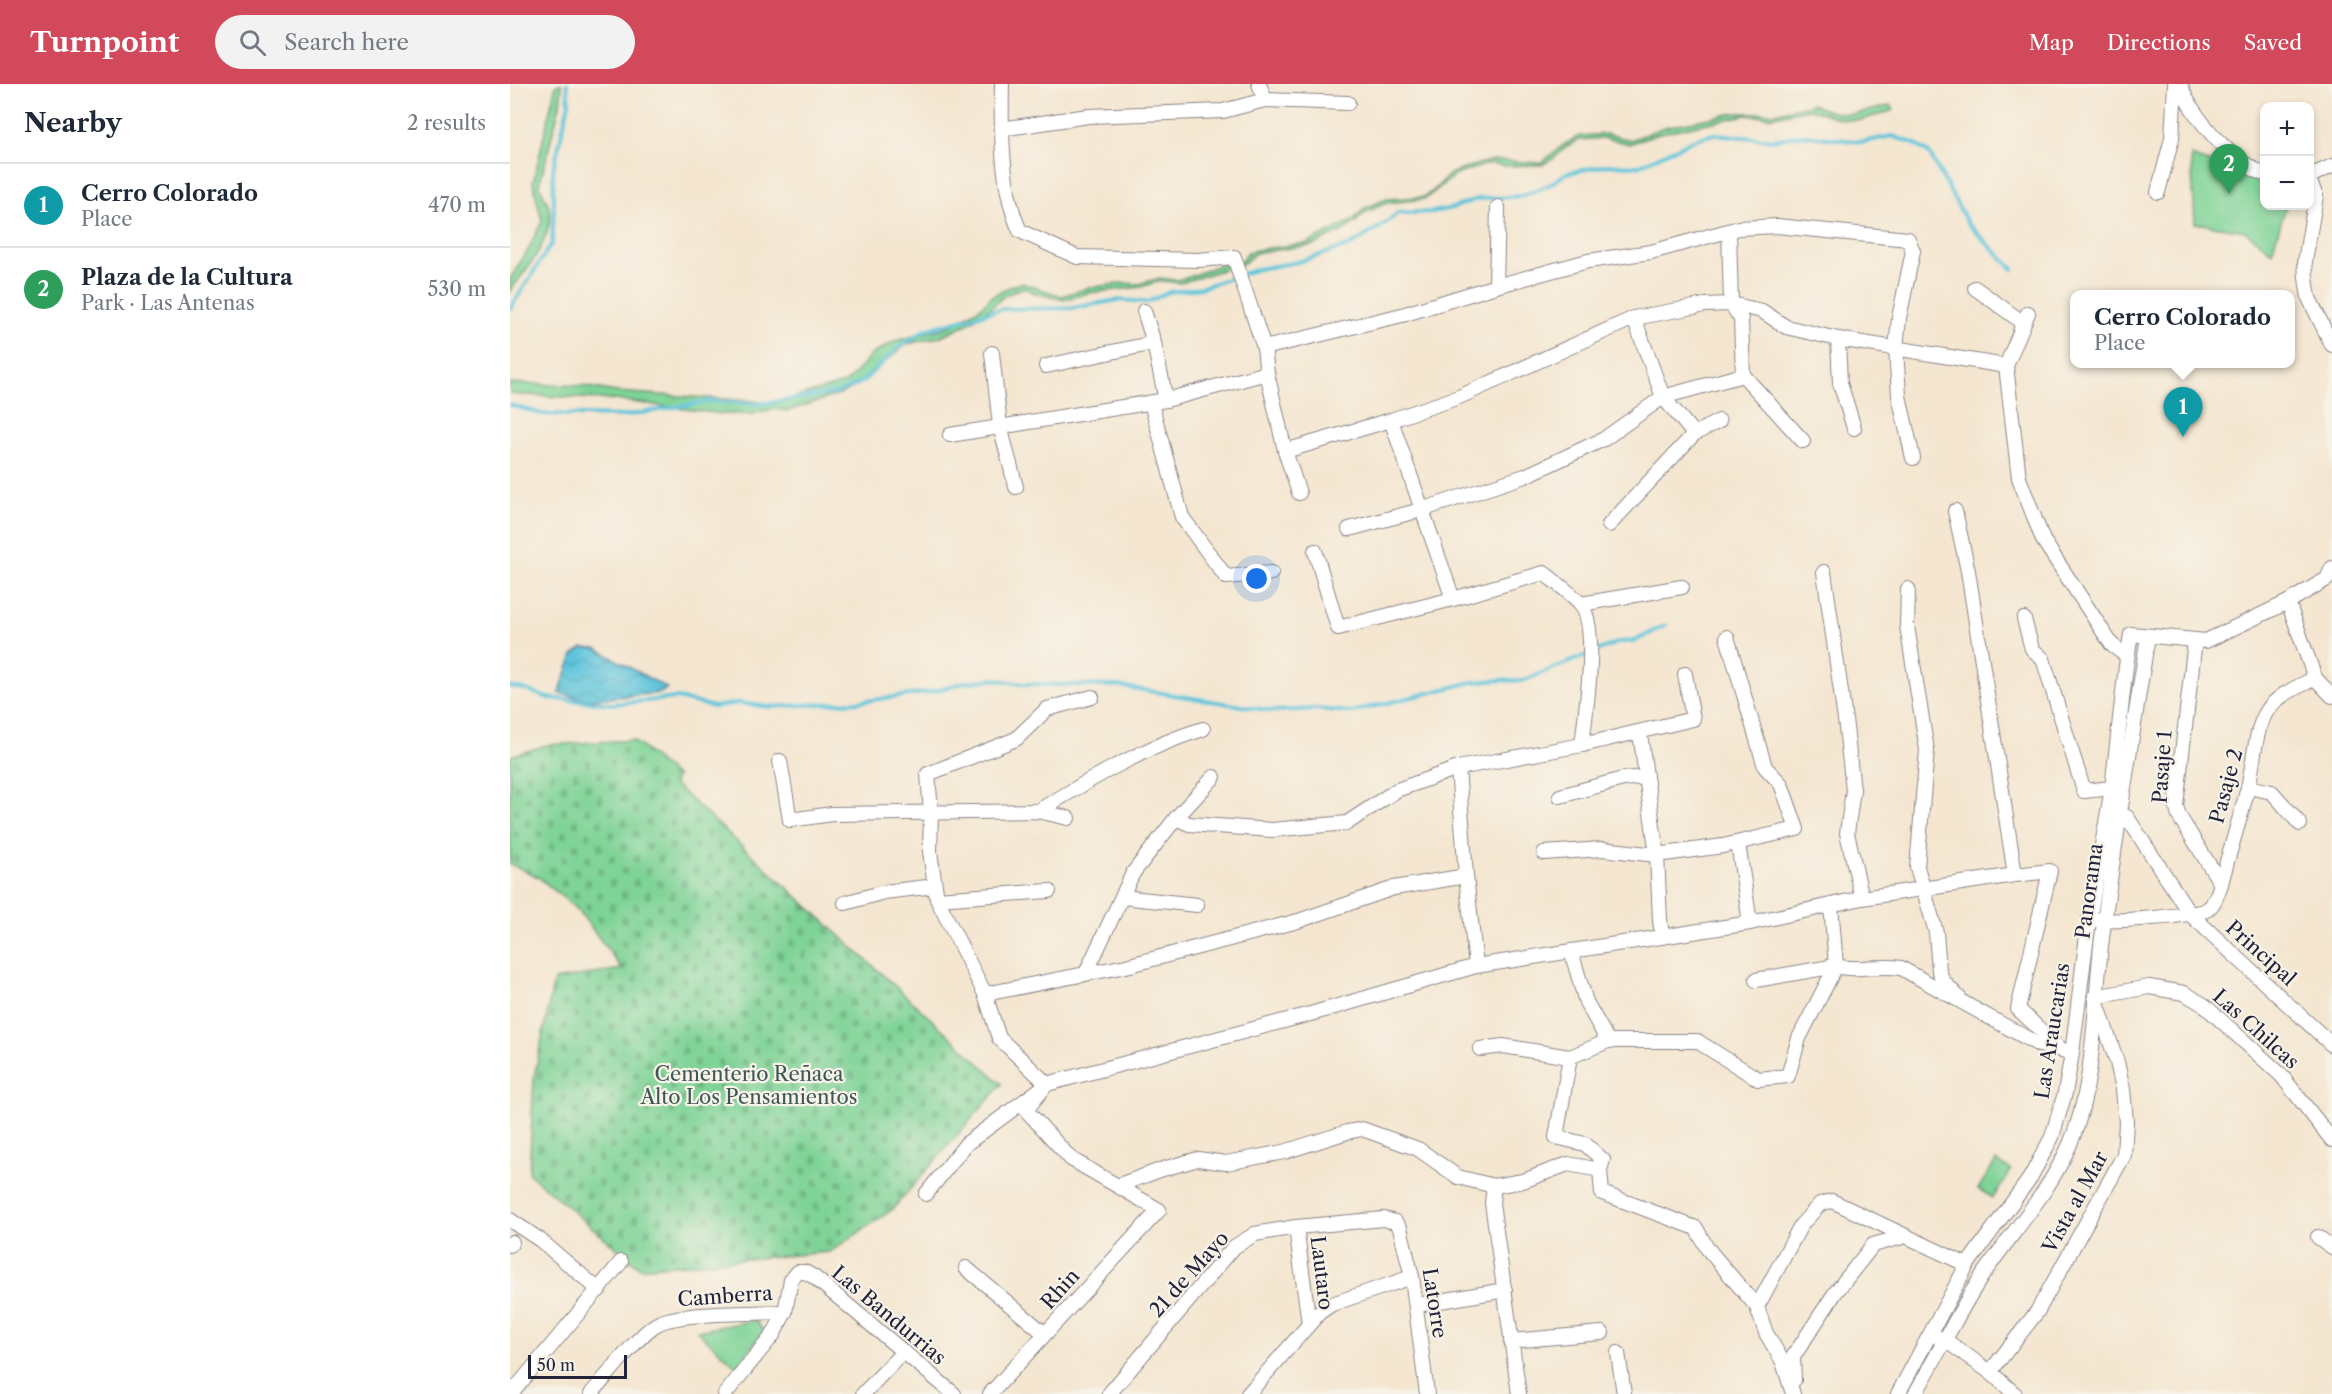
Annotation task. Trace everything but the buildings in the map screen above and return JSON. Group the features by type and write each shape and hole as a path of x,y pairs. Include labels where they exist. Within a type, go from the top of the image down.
{"street":[{"path":"1002,84 1001,129 1012,215 1020,231 1077,257 1198,260 1234,257 1264,348 1267,373 1285,451 1299,493"},
{"path":"1259,84 1264,100"},
{"path":"2158,192 2172,138 2175,84"},
{"path":"2180,84 2201,121 2226,149 2260,172"},
{"path":"1001,129 1088,116 1223,111 1264,100 1348,103"},
{"path":"2314,174 2332,166"},
{"path":"2314,191 2316,196 2314,208"},
{"path":"1496,286 1498,207"},
{"path":"2314,210 2305,261 2306,278 2309,298 2332,345"},
{"path":"1264,348 1402,315 1588,261 1651,252 1738,228 1776,226 1908,239 1913,251 1899,318 1896,348 1899,396 1913,458"},
{"path":"1729,231 1731,304 1741,319 1743,375 1803,441"},
{"path":"1975,288 2018,319 2025,319 2006,366 2019,478 2043,540 2112,645 2127,656"},
{"path":"1285,451 1391,420 1459,397 1634,318 1705,305 1731,304 1762,311 1786,327 1838,339 2006,366"},
{"path":"1144,311 1154,343 1166,400"},
{"path":"1634,318 1663,397 1694,434"},
{"path":"1838,339 1840,383 1854,428"},
{"path":"1046,366 1154,343"},
{"path":"992,353 1000,426 1016,487"},
{"path":"950,435 1151,403 1267,373"},
{"path":"1349,529 1421,510 1526,476 1604,439 1663,397 1743,375"},
{"path":"1151,403 1182,517 1226,577 1271,573"},
{"path":"1391,420 1453,599"},
{"path":"1609,525 1694,434 1719,421"},
{"path":"1956,511 1968,571 2015,875"},
{"path":"1315,551 1338,628 1544,573 1581,604 1590,625 1589,680 1582,746"},
{"path":"1824,572 1853,790 1847,833 1862,898"},
{"path":"2148,636 2206,640 2288,602 2330,577"},
{"path":"1581,604 1682,587"},
{"path":"1908,589 1907,626 1927,750 1917,867 1936,932 1939,971 1943,981 1960,999"},
{"path":"2288,602 2315,678 2332,696"},
{"path":"2024,619 2032,649 2043,659 2084,791 2112,788"},
{"name":"Las Araucarias","path":"1898,1394 1967,1264 2030,1178 2052,1137 2065,1093 2067,1052 2112,788 2127,656 2132,634 2148,636"},
{"name":"Panorama","path":"1915,1394 1951,1327 1983,1275 2049,1185 2070,1144 2082,1109 2089,1068 2104,921 2148,636"},
{"path":"1544,853 1602,849 1657,855 1738,843 1797,829 1781,784 1765,767 1727,637"},
{"name":"Pasaje 1","path":"2195,640 2176,806 2179,816 2221,885"},
{"path":"1176,818 1189,824 1272,830 1347,823 1397,790 1458,768 1582,746 1693,719 1685,674"},
{"name":"Pasaje 2","path":"2190,914 2207,909 2216,899 2248,787 2261,723 2266,711 2276,701 2315,678"},
{"path":"1047,1084 999,1038 985,994 936,892 930,852 932,813 928,774 1016,739 1047,710 1092,697"},
{"path":"1038,811 1105,771 1175,738 1203,729"},
{"path":"1640,733 1657,855 1662,936"},
{"path":"780,761 790,820 832,814 1038,811 1068,818"},
{"path":"1458,768 1466,876 1476,966"},
{"path":"1086,973 1133,873 1176,818 1214,777"},
{"path":"1560,796 1623,778 1646,777"},
{"path":"2248,787 2272,792 2300,824"},
{"name":"Principal","path":"2120,816 2127,817 2190,914 2332,1046"},
{"path":"1738,843 1750,923"},
{"path":"926,1194 966,1144 1047,1084 1314,1013 1476,966 1750,923 1862,898 2015,875 2050,872 2018,1009 2067,1052"},
{"path":"985,994 1126,966 1298,921 1394,888 1466,876"},
{"path":"845,903 884,892 1049,891"},
{"path":"1122,897 1197,905"},
{"path":"1480,1049 1503,1046 1570,1056 1608,1041 1697,1041 1758,1079 1788,1076 1799,1038 1836,966 1831,904"},
{"path":"2089,920 2104,921 2190,914"},
{"path":"1571,951 1586,1002 1608,1041"},
{"path":"1756,980 1836,966 1846,969 1884,965 1901,968 2039,1045 2067,1052"},
{"name":"Las Chilcas","path":"2095,998 2149,987 2184,993 2204,1005 2281,1075 2332,1140"},
{"name":"Vista al Mar","path":"1990,1372 2037,1312 2124,1155 2126,1122 2124,1089 2095,998"},
{"path":"1570,1056 1556,1137 1585,1144 1603,1160 1600,1170 1602,1193 1696,1228 1707,1248 1757,1307 1766,1333 1784,1362 1794,1394"},
{"path":"1047,1084 1026,1110 1071,1159 1119,1185 1198,1159 1226,1163 1238,1161 1284,1152 1347,1132 1362,1130 1418,1149 1458,1177 1494,1186 1523,1181 1568,1164 1600,1170"},
{"name":"Rhin","path":"990,1394 1159,1210 1119,1185"},
{"path":"1494,1186 1492,1203 1518,1394"},
{"path":"1757,1307 1801,1225 1820,1204 1832,1201 1967,1264"},
{"name":"21 de Mayo","path":"1109,1394 1234,1248 1255,1234 1296,1227 1384,1219 1395,1222"},
{"path":"510,1220 540,1240 598,1290"},
{"name":"Latorre","path":"1395,1222 1400,1228 1412,1277 1427,1394"},
{"name":"Lautaro","path":"1296,1227 1309,1324"},
{"path":"1794,1394 1793,1357 1835,1293 1873,1245 1906,1236"},
{"path":"2318,1237 2332,1247"},
{"path":"511,1394 621,1262"},
{"path":"966,1268 1045,1334"},
{"name":"Las Bandurrias","path":"785,1312 791,1280 798,1272 805,1272 814,1277 954,1394"},
{"path":"1248,1394 1320,1312 1332,1304 1412,1277"},
{"path":"1417,1305 1505,1290"},
{"path":"725,1394 762,1351 785,1312"},
{"name":"Camberra","path":"591,1394 644,1335 658,1323 678,1317 785,1312"},
{"path":"1511,1341 1602,1333"},
{"path":"1929,1333 1945,1340 1990,1372 2015,1394"},
{"path":"863,1394 903,1352"},
{"path":"1618,1353 1624,1394"}],"green space":[{"path":"556,84 562,84 560,105 539,186 549,206 547,233 537,254 510,291 510,279 542,221 533,183"},
{"path":"1812,104 1842,114 1860,113 1891,105 1894,110 1862,120 1844,120 1810,109 1769,117 1746,115 1656,134 1630,144 1605,138 1579,140 1542,165 1504,166 1491,163 1455,175 1425,199 1387,203 1364,213 1343,231 1313,245 1255,253 1244,263 1181,283 1160,281 1141,287 1088,293 1064,300 1035,293 1025,288 1019,289 1004,296 991,308 965,325 939,337 907,344 856,386 840,394 788,411 773,409 753,414 723,414 615,400 510,394 510,383 583,386 617,392 773,404 847,382 872,354 895,341 948,327 980,308 992,296 1011,286 1022,283 1062,296 1088,288 1122,283 1139,284 1160,278 1176,280 1219,265 1241,261 1248,252 1308,243 1352,221 1365,208 1387,199 1423,197 1432,192 1450,174 1478,164 1493,160 1541,163 1563,145 1579,136 1607,134 1631,140 1664,127 1735,113 1775,113"},
{"path":"2191,156 2260,181 2260,210 2285,210 2272,252 2245,231 2195,223"},
{"name":"Cementerio Reñaca Alto Los Pensamientos","path":"633,740 677,777 673,783 1002,1084 892,1210 830,1252 640,1268 529,1174 534,1077 554,980 622,969 579,911 538,877 510,864 510,756 547,745"},
{"path":"1996,1161 2011,1170 1993,1198 1978,1189"},
{"path":"755,1320 764,1331 737,1367 697,1331"}],"water":[{"path":"583,648 597,649 667,688 661,693 585,700 559,693 573,655"}],"waterway":[{"path":"510,309 552,243 553,170 569,103 567,84"},
{"path":"510,405 542,414 624,416 711,401 758,404 836,393 862,382 897,349 925,330 1001,309 1073,308 1118,300 1148,302 1169,292 1200,288 1258,269 1298,262 1351,245 1398,213 1432,212 1453,208 1477,199 1522,196 1549,185 1567,173 1607,165 1638,166 1698,138 1715,134 1772,140 1802,135 1863,142 1892,136 1915,144 1929,153 1968,224 2013,269"},
{"path":"1594,652 1619,642 1635,641 1666,625"},
{"path":"510,687 524,689 548,698 612,704 677,698 714,707 739,703 769,707 858,702 931,692 962,683 993,679 1022,684 1118,686 1273,711 1316,709 1351,712 1473,682 1522,681 1587,655"}],"place":[{"name":"Plaza de la Cultura","path":"2229,194"},
{"name":"Cerro Colorado","path":"2183,437"}]}
